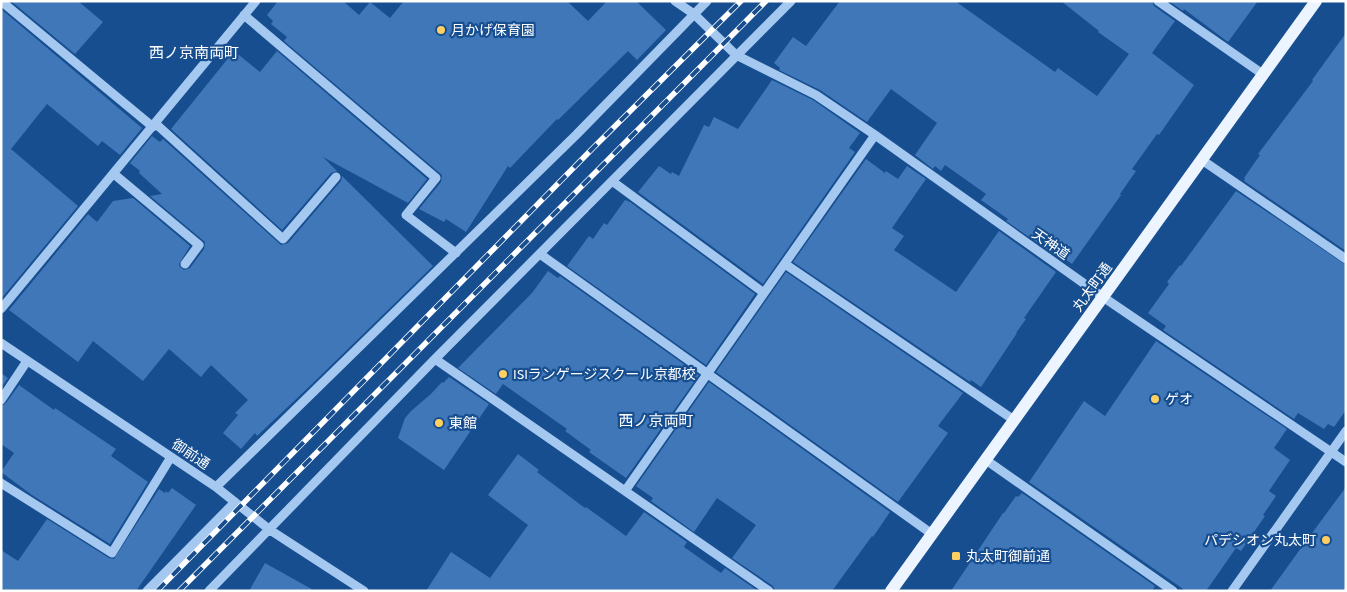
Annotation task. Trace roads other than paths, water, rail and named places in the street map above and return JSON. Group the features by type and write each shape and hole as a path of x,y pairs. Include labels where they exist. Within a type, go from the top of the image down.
{"main road":[{"name":"丸太町通","path":"891,591 1316,1"}],"street":[{"path":"1,1 154,126 283,239 336,177"},
{"path":"1,309 256,1"},
{"name":"天神道","path":"675,1 694,14 736,55 816,95 1103,298 1346,462"},
{"path":"216,487 576,135 707,1"},
{"path":"209,591 435,359 791,1"},
{"path":"1158,1 1264,74"},
{"path":"244,15 436,178 406,215 456,253"},
{"path":"625,491 875,135"},
{"path":"1202,160 1346,259"},
{"path":"114,174 199,245 185,264"},
{"path":"612,181 764,293"},
{"path":"540,254 932,534"},
{"path":"785,264 1014,420"},
{"name":"御前通","path":"1,343 216,487 270,530 364,591"},
{"path":"435,359 769,591"},
{"path":"1,400 27,361"},
{"path":"1232,591 1346,431"},
{"path":"1,483 112,553 171,457"},
{"path":"986,460 1173,591"},
{"path":"147,591 235,502"}],"railway":[{"path":"157,591 594,147 741,1"},
{"path":"179,591 766,1"}],"place":[{"name":"月かげ保育園","path":"441,30"},
{"name":"ISIランゲージスクール京都校","path":"503,374"},
{"name":"ゲオ","path":"1155,399"},
{"name":"東館","path":"439,423"},
{"name":"パデシオン丸太町","path":"1326,540"},
{"name":"丸太町御前通","path":"956,556"}],"district":[{"name":"西ノ京南両町","path":"194,53"},
{"name":"西ノ京両町","path":"656,421"}]}
